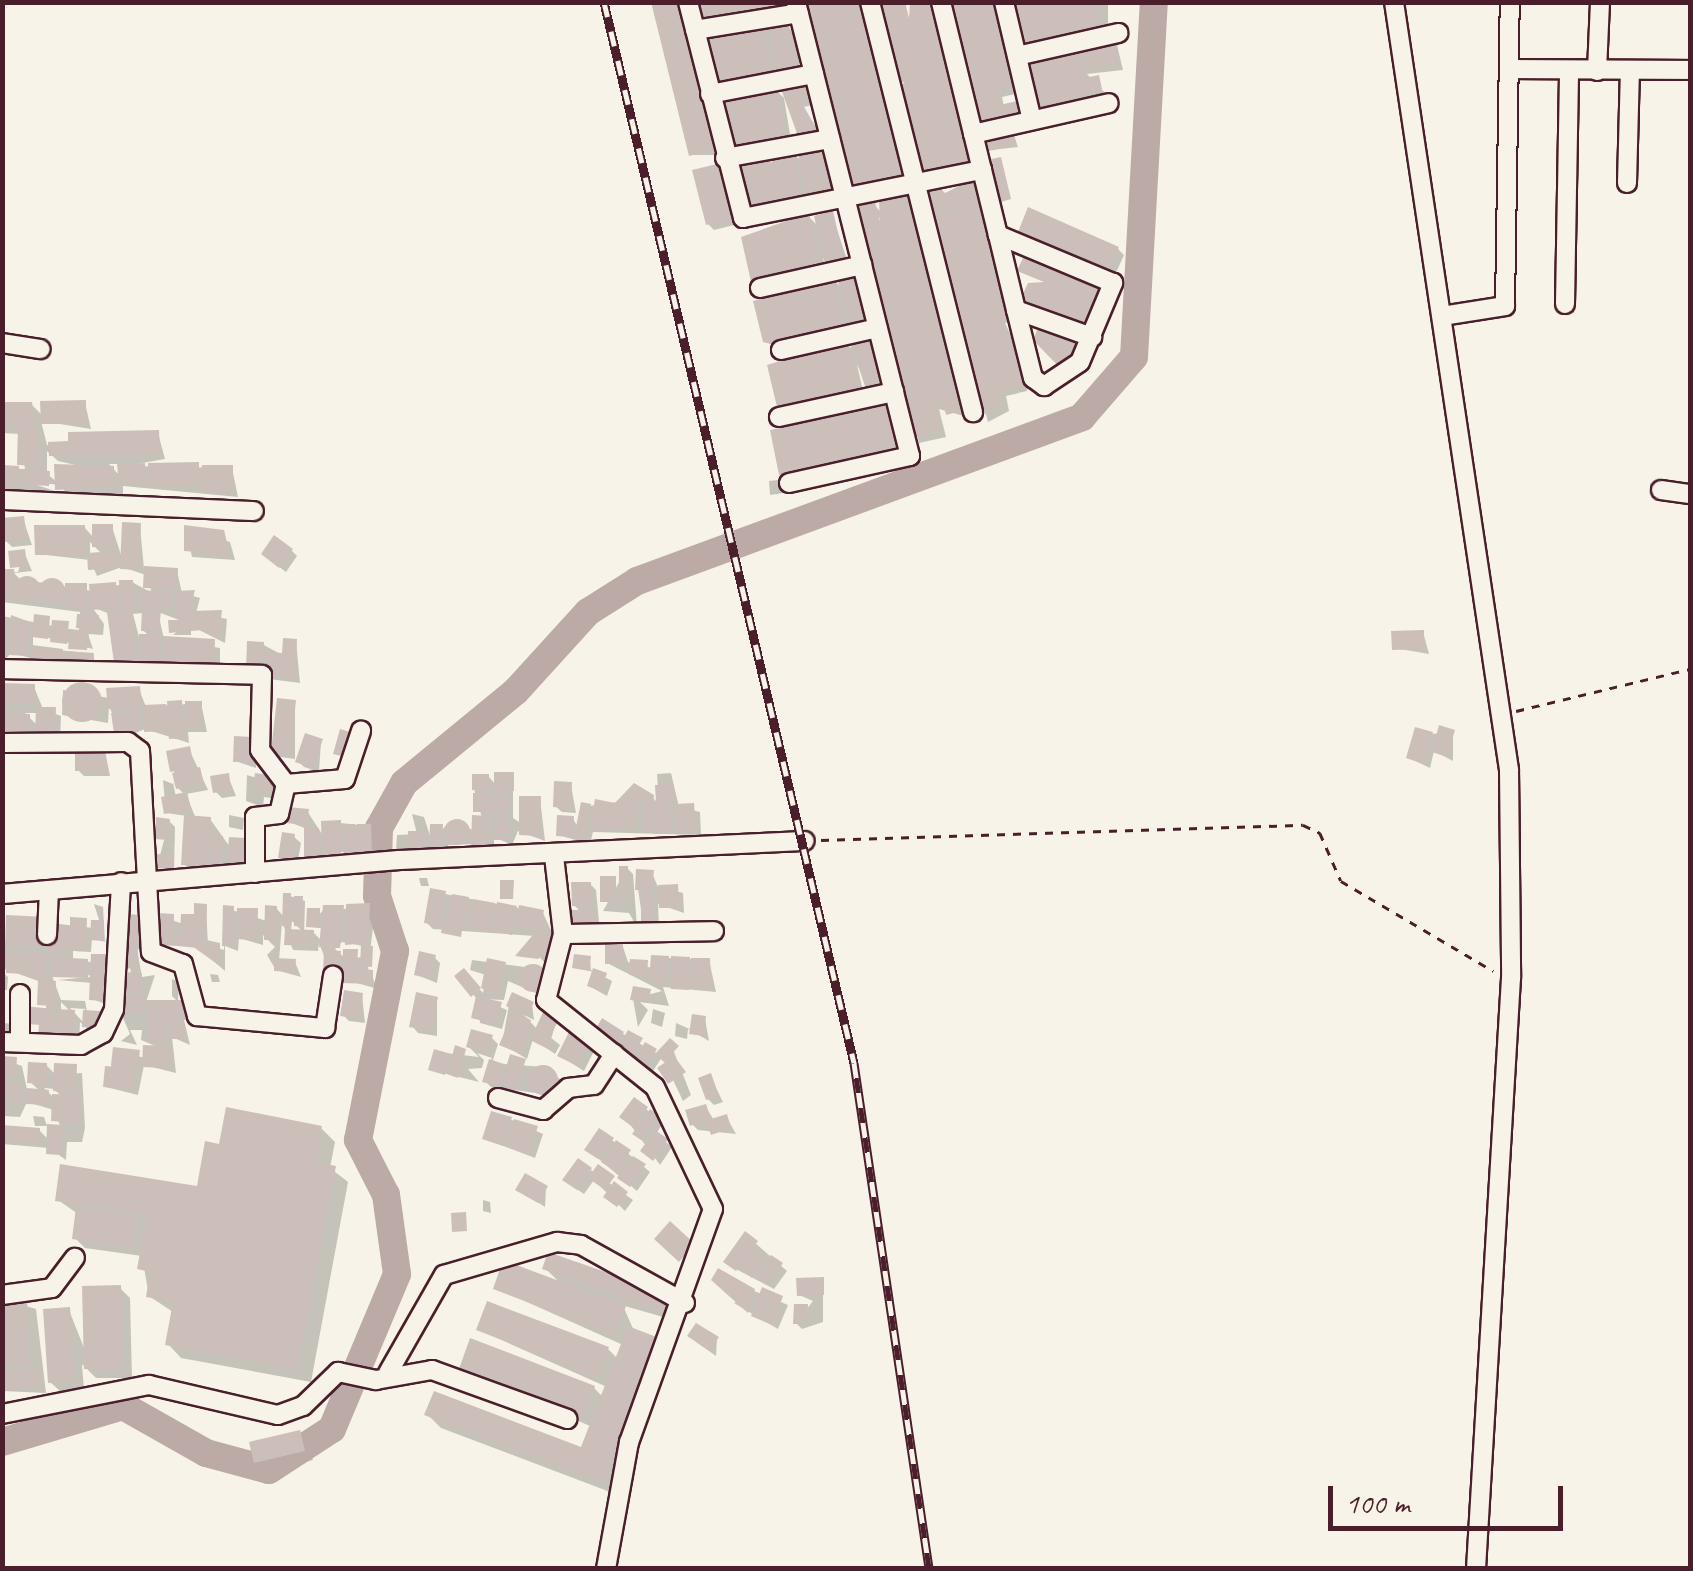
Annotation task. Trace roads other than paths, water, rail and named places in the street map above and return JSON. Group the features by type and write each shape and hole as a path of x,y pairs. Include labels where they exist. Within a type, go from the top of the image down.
{"street":[{"path":"688,2 738,213 750,222 982,170"},
{"path":"870,2 973,412"},
{"path":"941,2 1016,310 1038,386 1080,362 1111,279 998,235"},
{"path":"1004,2 1032,120"},
{"path":"1394,2 1505,714 1510,978 1502,1192 1476,1568"},
{"path":"1442,316 1505,306 1512,69 1510,2"},
{"path":"1597,71 1604,5"},
{"path":"694,30 797,8 894,392 908,459 789,483"},
{"path":"1017,56 1118,34"},
{"path":"1512,69 1690,70"},
{"path":"1565,304 1570,71"},
{"path":"1627,183 1630,72"},
{"path":"710,94 814,74"},
{"path":"973,134 1109,103"},
{"path":"725,158 830,139"},
{"path":"760,288 862,265"},
{"path":"1016,310 1092,338"},
{"path":"781,350 878,328"},
{"path":"2,344 41,349"},
{"path":"779,417 894,392"},
{"path":"1661,490 1690,494"},
{"path":"2,500 254,511"},
{"path":"2,668 262,675 260,750 286,784"},
{"path":"286,784 341,782 361,732"},
{"path":"2,743 137,747 151,952 183,964 198,1016 326,1028 333,976"},
{"path":"255,873 253,820 279,814 286,784"},
{"path":"2,894 399,860 554,856 804,841"},
{"path":"554,856 563,934 546,1000 655,1087 708,1189 713,1209 686,1301 629,1442 606,1568"},
{"path":"20,994 11,1042 87,1044 107,1026 121,882"},
{"path":"47,936 49,890"},
{"path":"563,934 714,932"},
{"path":"498,1098 543,1110 568,1088 594,1084 614,1054"},
{"path":"382,1376 444,1274 557,1242 581,1245 686,1301"},
{"path":"2,1294 52,1288 75,1258"},
{"path":"2,1414 148,1385 278,1415 343,1371 382,1376 438,1371 567,1419"}],"waterway":[{"path":"2,1442 123,1406 206,1453 269,1470 332,1429 397,1274 386,1195 358,1140 395,951 377,896 379,828 404,783 516,691 588,612 637,581 1082,417 1134,357 1154,2"}],"railway":[{"path":"604,2 854,1063 929,1568"}]}
